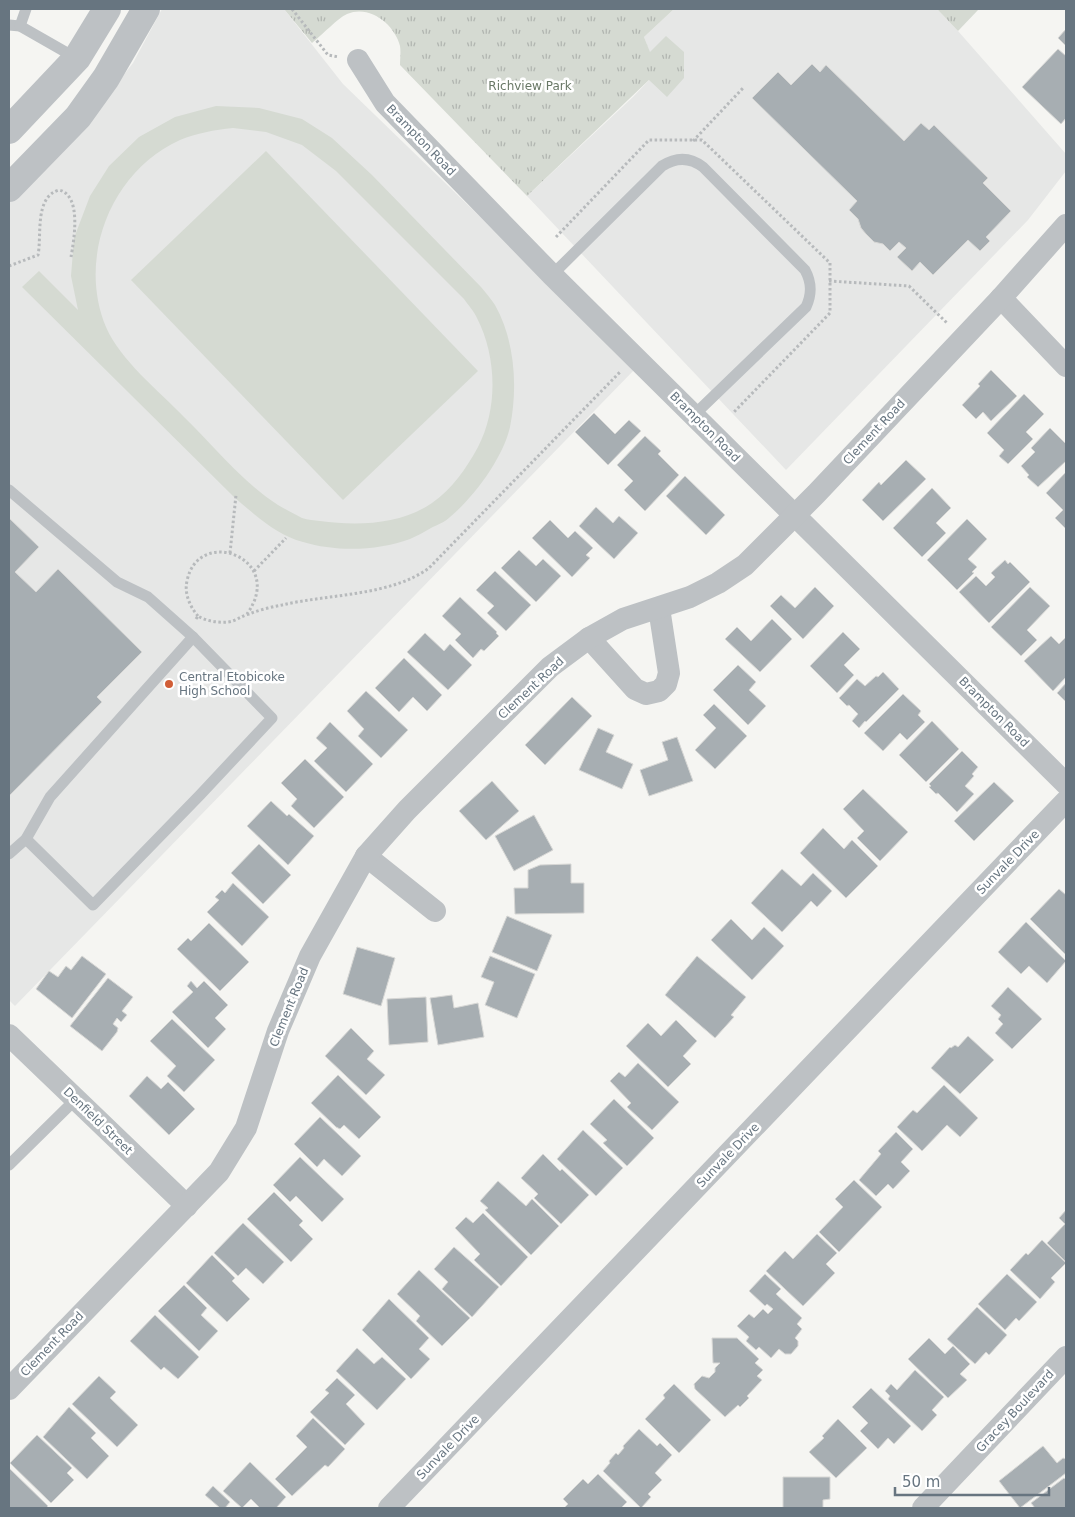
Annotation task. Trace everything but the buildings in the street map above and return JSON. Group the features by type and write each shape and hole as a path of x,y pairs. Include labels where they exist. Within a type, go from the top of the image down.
{"street":[{"path":"9,130 77,58 107,9"},
{"path":"9,188 78,117 106,78 146,9"},
{"path":"77,58 106,78"},
{"name":"Brampton Road","path":"358,60 385,102 552,275 1066,784"},
{"name":"Clement Road","path":"9,1389 219,1172 246,1128 278,1032 310,956 366,856 407,810 550,667 589,638 616,622 690,597 718,583 745,564 795,515 1001,298 1066,225"},
{"path":"1001,298 1066,366"},
{"path":"589,638 635,689 646,694 659,691 666,684 669,673 659,608"},
{"name":"Sunvale Drive","path":"389,1508 1066,801"},
{"path":"366,856 435,911"},
{"name":"Denfield Street","path":"9,1035 187,1206"},
{"name":"Gracey Boulevard","path":"924,1508 1066,1357"}],"lane":[{"path":"26,9 14,26 77,58"},
{"path":"552,275 662,166 676,160 690,160 704,167 800,264 810,280 811,292 806,307 693,416"},
{"path":"9,490 117,582 148,597 189,633 272,718 200,796 94,905 26,839"},
{"path":"9,854 26,839 50,797 189,633"},
{"path":"9,1166 76,1099"}],"path":[{"path":"292,9 328,55 358,60"},
{"path":"676,160 744,87"},
{"path":"556,238 649,140 702,140 830,263 830,313 734,412"},
{"path":"9,266 38,255 44,204 49,195 59,190 64,191 71,200 76,223 71,257"},
{"path":"810,280 909,286 963,338"},
{"path":"247,614 256,598 258,589 254,571 248,564 230,553 211,553 202,557 189,572 186,592 192,609 198,616 221,622 240,619 247,614 298,601 377,589 405,582 418,576 429,568 635,357"},
{"path":"230,553 236,495"},
{"path":"254,571 286,538"},
{"path":"189,633 198,616"}],"shaded area":[{"name":"Central Etobicoke High School","path":"162,9 284,9 343,84 636,368 15,1006 9,1000 9,202 88,121 133,63"},
{"path":"674,9 937,9 1066,154 1066,171 1028,220 786,470 527,196 633,97 657,72 644,37"}],"green space":[{"name":"Richview Park","path":"284,9 674,9 644,37 650,52 666,36 684,52 684,78 667,97 649,80 527,196 400,65 400,46 397,38 380,18 364,12 347,14 312,43"},
{"path":"937,9 979,9 958,31"},
{"path":"216,106 259,108 302,119 332,138 372,175 481,287 495,305 507,333 513,364 514,396 510,427 501,451 478,488 446,520 410,539 371,548 343,549 293,539 266,523 234,497 22,287 39,271 78,310 71,276 74,238 90,196 109,166 139,137 175,117","holes":["233,128 266,132 302,145 336,171 464,299 476,315 484,333 491,366 492,383 492,400 485,432 469,463 452,485 432,503 406,516 378,522 334,523 302,518 278,505 240,475 141,375 112,339 106,327 98,300 96,273 98,246 106,219 119,195 135,173 156,154 193,135"]},
{"path":"266,151 478,371 343,500 131,280"}],"place":[{"name":"Central Etobicoke High School","path":"169,684"}]}
